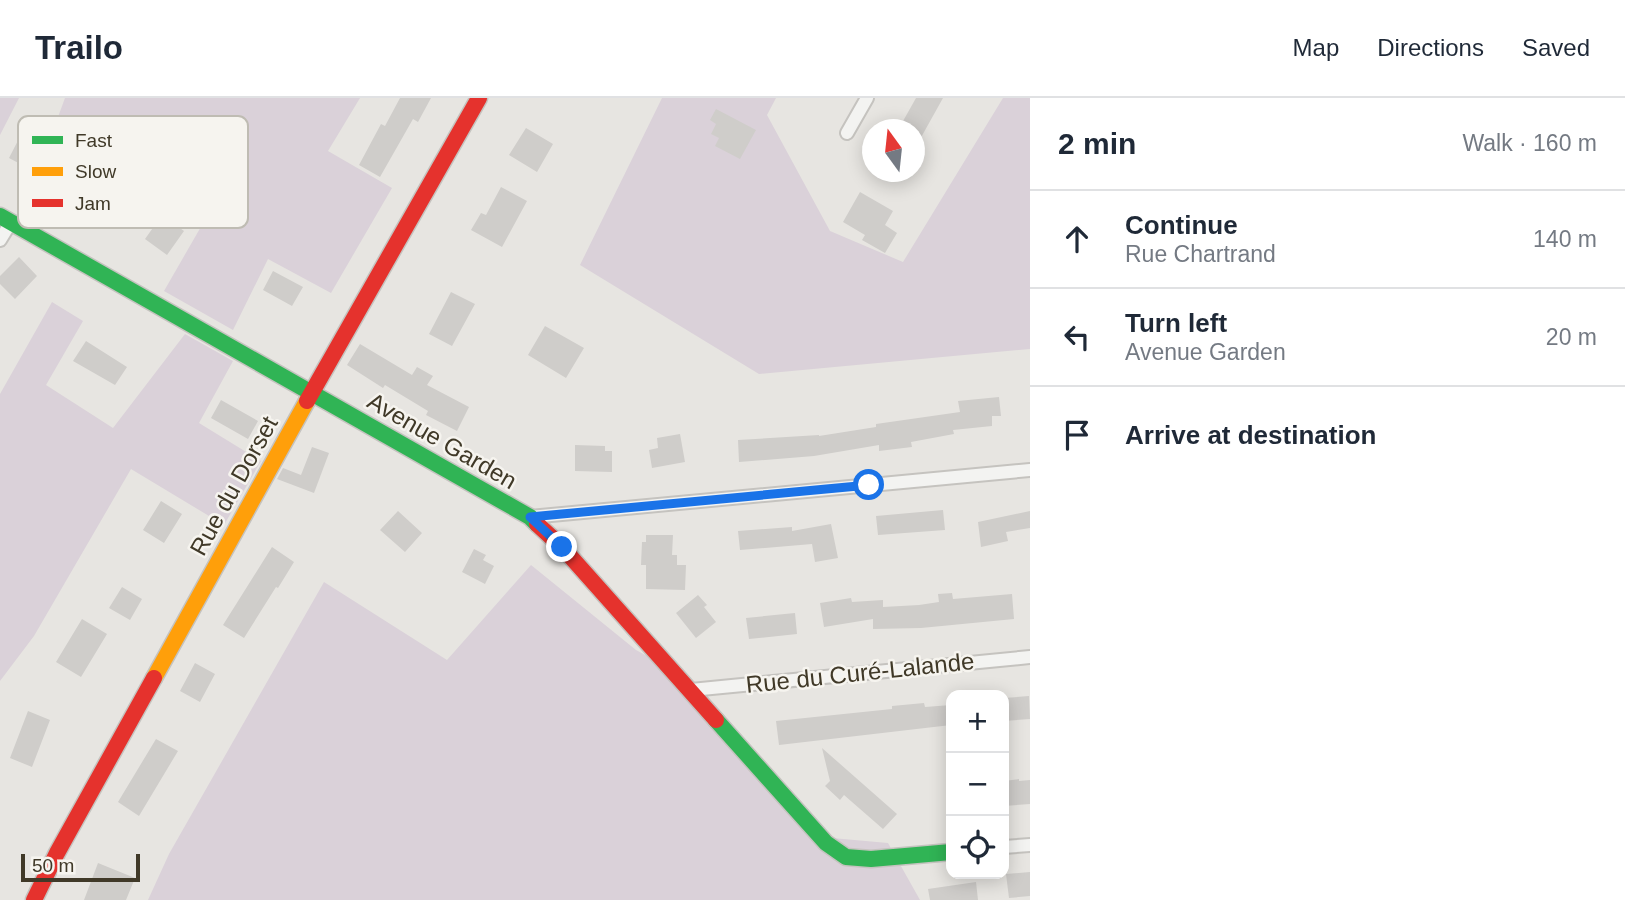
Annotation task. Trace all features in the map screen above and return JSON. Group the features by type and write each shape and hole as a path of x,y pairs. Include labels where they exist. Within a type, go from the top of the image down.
{"street":[{"name":"Rue du Dorset","path":"34,900 57,853 312,392 479,98"},
{"path":"847,133 867,98"},
{"path":"0,240 6,219"},
{"name":"Avenue Garden","path":"22,228 530,517 562,547 826,844 846,857 871,859 946,852"},
{"path":"530,517 1030,470"},
{"name":"Rue du Curé-Lalande","path":"691,690 1030,657"},
{"path":"1009,847 1030,845"}],"shaded area":[{"path":"0,98 19,98 0,135"},
{"path":"65,98 360,98 328,151 392,188 331,293 268,259 233,330 164,291 200,228 248,228 248,116 58,116"},
{"path":"662,98 776,98 767,115 830,231 903,262 1003,98 1030,98 1030,349 759,374 580,265"},
{"path":"52,302 83,321 46,385 113,428 185,334 233,361 199,423 261,461 224,525 131,469 34,636 0,681 0,394"},
{"path":"531,565 636,650 695,682 832,838 888,843 920,900 148,900 169,854 324,582 447,660"}],"building":[{"path":"400,98 431,98 418,122 413,119 380,177 359,165 381,124 385,126"},
{"path":"916,98 943,98 925,130 925,119 904,119"},
{"path":"716,109 756,130 740,159 715,146 719,138 711,134 716,124 710,120"},
{"path":"526,128 553,144 537,172 509,155"},
{"path":"18,141 18,163 9,158"},
{"path":"501,187 527,201 502,247 471,230 481,213 486,215"},
{"path":"860,192 893,211 885,225 897,233 885,253 862,240 865,235 843,222"},
{"path":"153,228 180,228 184,231 167,255 145,239"},
{"path":"19,257 37,276 15,299 0,284 0,276"},
{"path":"273,271 303,287 292,306 263,290"},
{"path":"451,292 475,304 452,346 429,334"},
{"path":"545,326 584,348 566,378 528,355"},
{"path":"86,341 127,367 115,385 73,361"},
{"path":"360,344 412,375 417,367 433,376 427,385 469,407 457,431 426,415 428,411 385,385 383,388 347,365"},
{"path":"999,397 1001,416 992,416 992,426 953,430 954,434 911,442 912,447 879,451 879,445 814,456 739,462 738,440 819,436 876,427 876,424 960,412 958,401"},
{"path":"221,400 258,421 248,439 211,418"},
{"path":"680,434 685,462 652,468 649,450 658,448 657,438"},
{"path":"575,445 605,446 605,451 612,451 612,472 575,471"},
{"path":"312,447 329,453 314,493 277,479 283,468 301,475"},
{"path":"161,501 182,514 164,543 143,530"},
{"path":"943,510 945,530 878,535 876,516"},
{"path":"398,511 422,533 405,552 380,530"},
{"path":"1030,511 1030,528 1006,532 1008,541 981,547 978,522"},
{"path":"831,524 838,558 815,562 812,544 740,550 738,531 792,527 792,531"},
{"path":"646,535 673,535 672,555 677,555 677,565 686,565 685,590 646,589 646,565 641,565 642,542 646,542"},
{"path":"272,547 294,562 244,638 223,625"},
{"path":"474,549 486,555 483,560 494,566 485,584 462,572"},
{"path":"122,587 142,599 130,620 109,608"},
{"path":"952,593 953,599 1012,594 1014,619 921,628 873,629 873,619 824,627 820,603 851,598 852,602 883,600 883,607 919,605 939,602 938,594"},
{"path":"698,595 716,622 696,638 676,613"},
{"path":"795,613 797,634 749,639 746,618"},
{"path":"82,619 107,634 81,677 56,662"},
{"path":"195,663 215,674 200,702 180,691"},
{"path":"1029,696 1030,719 1009,721 1009,698"},
{"path":"924,703 925,707 946,705 946,726 779,745 776,721 892,709 892,706"},
{"path":"28,711 50,720 32,767 10,758"},
{"path":"156,739 178,751 139,816 118,802"},
{"path":"822,748 897,814 883,829 844,795 840,800 825,786 830,781"},
{"path":"1009,780 1030,780 1030,804 1009,806"},
{"path":"98,863 135,878 126,900 84,900"},
{"path":"1030,872 1030,896 1009,898 1007,879 1009,879 1009,874"},
{"path":"976,882 978,900 930,900 928,889"}],"traffic: fast":[{"path":"0,216 18,226"},
{"path":"21,228 530,517 537,524"},
{"path":"716,720 826,843 846,857 871,859 946,852"}],"traffic: slow":[{"path":"154,678 307,401"}],"traffic: jam":[{"path":"307,401 479,98"},
{"path":"537,524 562,547 716,720"},
{"path":"34,900 57,853 154,678"}],"route":[{"path":"562,547 530,517 869,485"}]}
